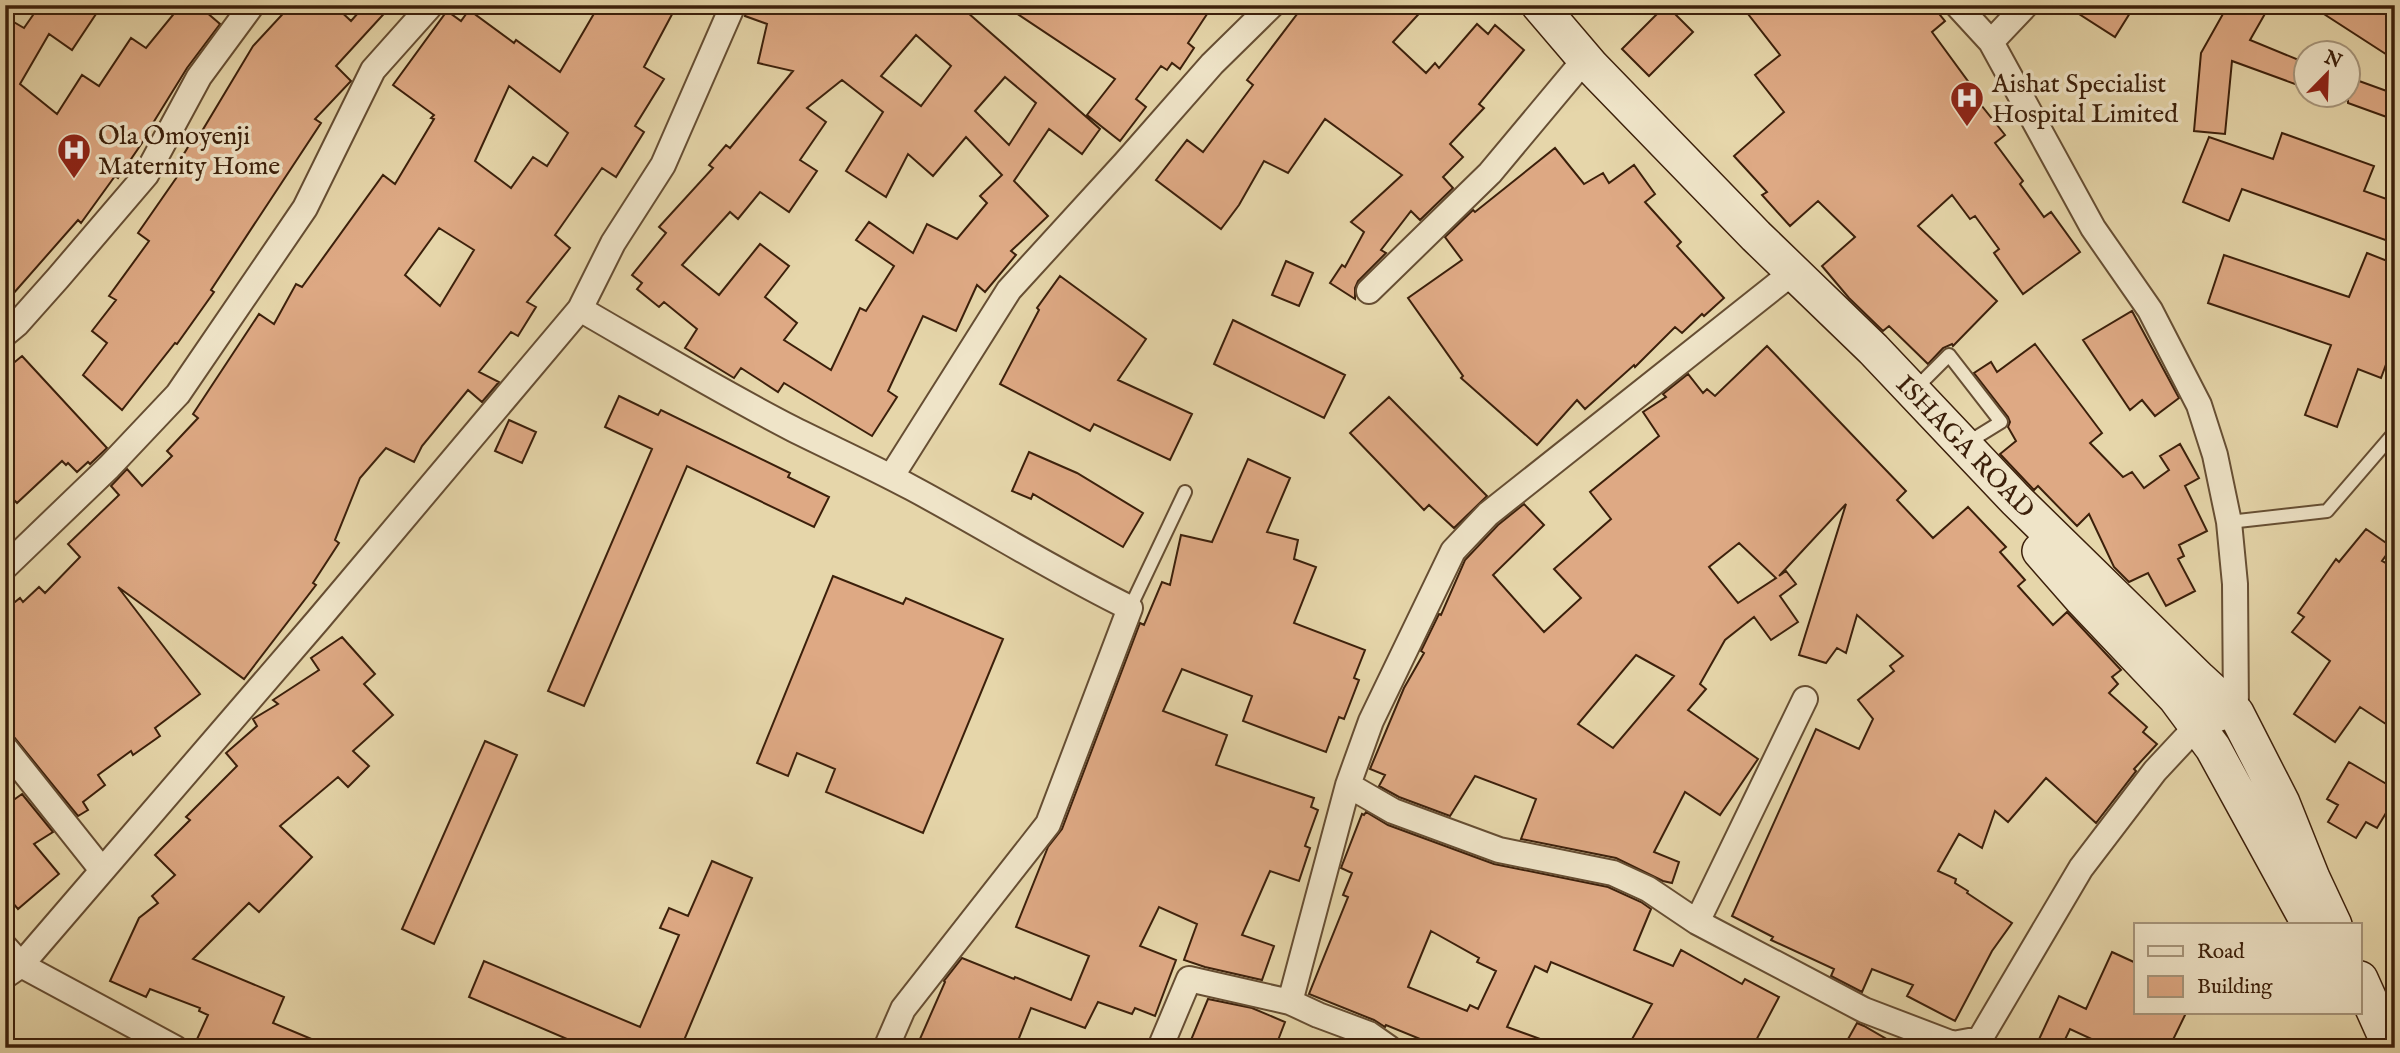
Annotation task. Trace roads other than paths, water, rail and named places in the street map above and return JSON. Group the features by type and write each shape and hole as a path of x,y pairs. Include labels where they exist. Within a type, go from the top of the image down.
{"main road":[{"name":"ISHAGA ROAD","path":"1523,5 1576,70 1669,173 1783,280 2014,522 2082,599 2176,698 2213,748 2309,923"},
{"name":"ISHAGA ROAD","path":"1539,5 1638,116 1756,236 1873,349 2016,500 2236,713 2282,803 2333,923"},
{"path":"2362,984 2390,1048"},
{"path":"2350,1014 2366,1048"}],"street":[{"path":"5,334 17,324 146,176 199,77 252,5"},
{"path":"5,567 109,467 178,394 305,208 373,70 430,5"},
{"path":"175,1048 11,963 102,870 309,631 580,309 613,243 663,165 733,5"},
{"path":"891,477 1009,290 1212,64 1272,5"},
{"path":"1348,785 1392,811 1499,850 1613,873 1648,889 1697,922 1864,1010 1953,1044 1980,1039 2081,868 2155,771 2197,726 2236,713 2235,584 2229,522 2215,455 2199,405 2150,310 2093,228 1991,41 1957,5"},
{"path":"1991,41 2026,5"},
{"path":"1369,291 1490,173 1576,70"},
{"path":"1290,1002 1348,785 1371,721 1453,551 1488,514 1783,280"},
{"path":"580,309 691,374 891,477 981,525 1086,587 1130,608 1048,824 903,1009 886,1048"},
{"path":"1697,922 1805,699"},
{"path":"5,748 102,870"},
{"path":"1160,1048 1189,979 1290,1002 1369,1034 1389,1048"}],"lane":[{"path":"1912,392 1949,355 2001,422 1964,445"},
{"path":"2229,522 2327,511 2395,432"},
{"path":"1130,608 1185,492"}],"place":[{"name":"Aishat Specialist Hospital Limited","path":"1967,128"},
{"name":"Ola Omoyenji Maternity Home","path":"74,180"}]}
